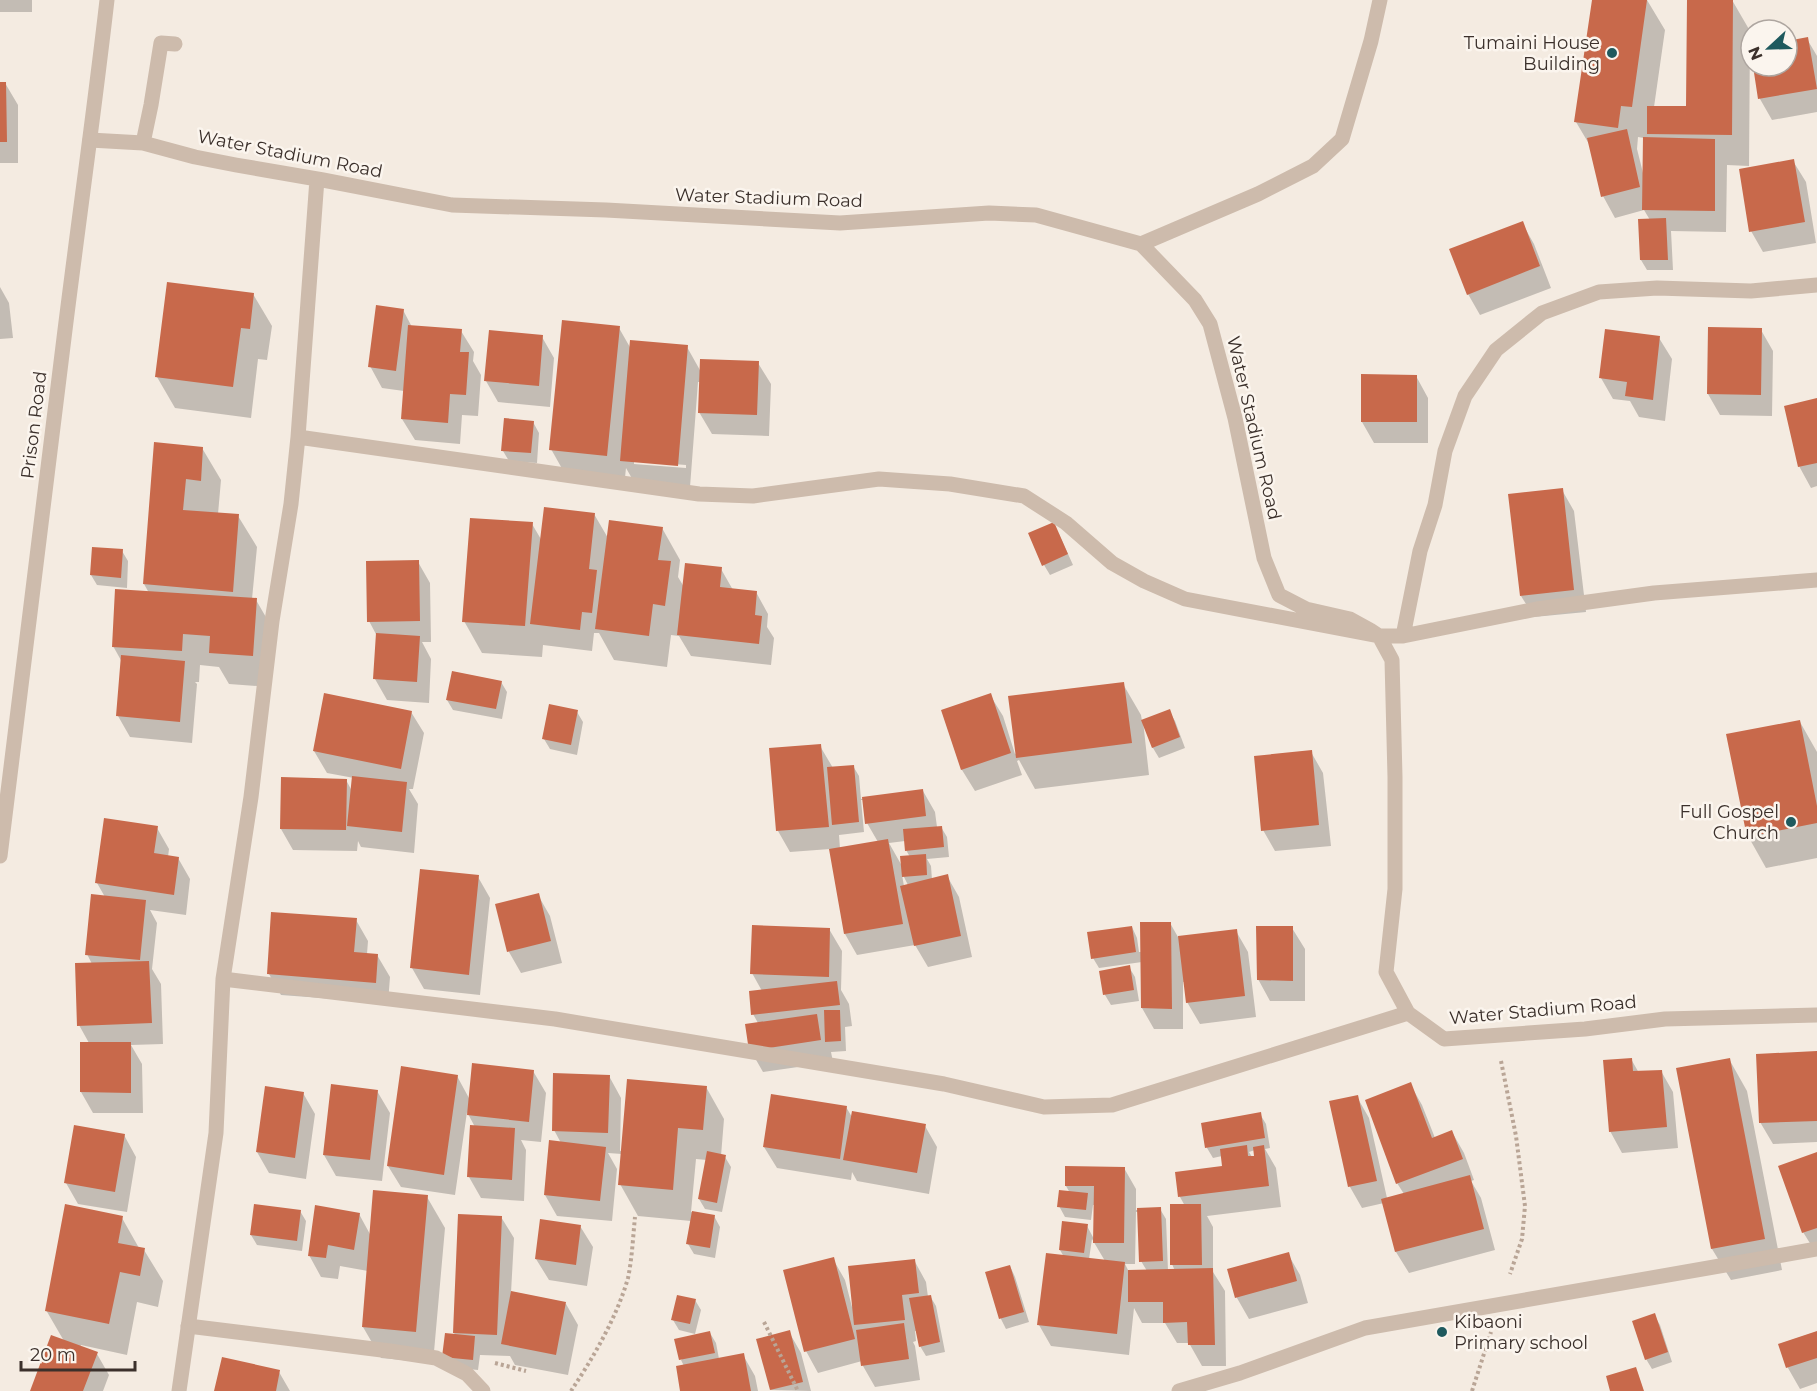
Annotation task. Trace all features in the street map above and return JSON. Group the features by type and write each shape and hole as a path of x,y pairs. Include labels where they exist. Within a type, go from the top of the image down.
{"street":[{"name":"Prison Road","path":"0,856 107,0"},
{"path":"1141,244 1258,194 1313,166 1342,139 1371,41 1380,0"},
{"path":"143,142 161,43 175,44"},
{"name":"Water Stadium Road","path":"90,140 143,142 215,161 452,205 606,210 840,223 989,213 1036,215 1141,244 1195,300 1210,324 1235,418 1264,558 1279,596 1306,609 1350,619 1379,636 1392,660 1395,889 1386,972 1408,1013 1444,1039 1586,1029 1665,1019 1817,1016"},
{"path":"179,1391 216,1133 223,979 251,797 272,621 291,504 317,179"},
{"path":"1403,636 1420,551 1435,505 1445,451 1465,396 1496,350 1542,313 1599,292 1657,288 1751,291 1817,285"},
{"path":"298,437 699,494 753,496 879,479 950,484 1024,496 1066,524 1112,563 1144,581 1185,599 1379,636 1403,636 1537,609 1654,593 1817,580"},
{"path":"223,979 555,1019 944,1084 1044,1107 1112,1105 1408,1013"},
{"path":"1179,1391 1240,1373 1365,1328 1817,1249"},
{"path":"188,1326 436,1358 467,1374 483,1391"}],"path":[{"path":"1472,1391 1522,1239 1525,1206 1516,1136 1496,1036"},
{"path":"571,1391 610,1324 628,1277 635,1217"},
{"path":"764,1322 798,1391"}],"building":[{"name":"Tumaini House Building","path":"1592,0 1647,0 1632,107 1621,106 1618,128 1574,122"},
{"path":"1687,0 1733,0 1732,135 1647,134 1647,106 1686,106"},
{"path":"1808,37 1817,89 1758,99 1755,78 1799,78 1799,39"},
{"path":"0,82 6,82 7,142 0,142"},
{"path":"1627,129 1640,187 1601,197 1587,138"},
{"path":"1643,137 1715,139 1715,211 1642,210"},
{"path":"1794,159 1805,222 1749,232 1739,169"},
{"path":"1666,218 1668,260 1640,260 1638,219"},
{"path":"1523,221 1540,266 1467,295 1449,249"},
{"path":"167,282 254,293 250,329 241,328 233,387 155,377"},
{"path":"376,305 404,309 396,371 368,367"},
{"path":"562,320 620,326 607,456 549,450"},
{"path":"408,325 462,329 460,352 469,352 466,395 450,394 448,423 401,419"},
{"path":"1708,327 1762,328 1761,395 1707,394"},
{"path":"1605,329 1660,336 1653,400 1625,396 1627,382 1599,378"},
{"path":"489,330 543,335 539,386 484,381"},
{"path":"630,340 688,345 678,466 620,461"},
{"path":"700,359 759,361 757,415 698,413"},
{"path":"1361,374 1417,375 1417,422 1361,422"},
{"path":"1817,398 1817,463 1798,467 1784,406"},
{"path":"504,418 534,421 531,453 501,451"},
{"path":"154,442 203,447 201,481 186,479 183,510 239,514 233,592 143,584"},
{"path":"1563,488 1574,590 1520,596 1508,494"},
{"path":"544,507 595,513 589,569 597,570 592,613 582,612 580,630 530,624"},
{"path":"470,518 533,522 525,626 462,622"},
{"path":"609,520 663,527 658,560 671,561 665,606 653,604 649,636 595,629"},
{"path":"1054,522 1068,554 1042,566 1028,533"},
{"path":"92,547 123,549 121,578 90,575"},
{"path":"419,560 420,621 367,622 366,561"},
{"path":"685,563 722,567 720,587 757,591 755,615 762,616 759,644 677,635"},
{"path":"115,589 257,598 253,656 209,653 210,636 183,634 182,651 112,647"},
{"path":"376,633 420,636 417,682 373,679"},
{"path":"121,655 185,661 180,722 116,716"},
{"path":"452,671 502,681 496,709 446,700"},
{"path":"1124,682 1132,743 1016,758 1008,696"},
{"path":"324,693 412,711 401,769 313,751"},
{"path":"991,693 1011,753 961,770 941,710"},
{"path":"549,704 578,710 571,745 542,739"},
{"path":"1170,709 1180,737 1152,748 1141,720"},
{"path":"1800,720 1817,806 1817,823 1747,837 1726,734"},
{"path":"821,744 829,827 776,831 769,748"},
{"path":"1312,750 1319,825 1261,831 1254,756"},
{"path":"854,765 859,822 832,825 827,767"},
{"path":"352,776 407,782 402,832 347,826"},
{"path":"281,777 347,779 346,830 280,829"},
{"path":"923,789 926,816 865,824 862,797"},
{"path":"104,818 158,826 154,853 179,857 174,895 95,883"},
{"path":"942,826 944,847 905,851 903,829"},
{"path":"888,839 903,924 844,934 829,849"},
{"path":"926,854 927,875 902,877 900,856"},
{"path":"420,869 479,875 469,975 410,968"},
{"path":"948,874 961,936 914,946 900,886"},
{"path":"539,893 551,941 507,952 495,904"},
{"path":"91,894 146,900 140,960 85,955"},
{"path":"271,912 357,918 354,952 378,954 376,983 267,974"},
{"path":"1140,922 1171,922 1172,1009 1141,1008"},
{"path":"752,925 830,928 829,977 750,974"},
{"path":"1132,926 1136,952 1091,959 1087,932"},
{"path":"1256,926 1293,926 1293,981 1257,980"},
{"path":"1237,929 1245,996 1186,1003 1178,936"},
{"path":"149,961 152,1023 77,1026 75,963"},
{"path":"1130,965 1134,990 1103,995 1099,971"},
{"path":"837,981 840,1005 751,1015 749,991"},
{"path":"824,1010 840,1010 841,1041 825,1042"},
{"path":"817,1014 821,1040 749,1051 745,1024"},
{"path":"80,1042 131,1042 131,1093 80,1092"},
{"path":"1817,1051 1817,1121 1759,1123 1756,1054"},
{"path":"1632,1058 1633,1071 1662,1070 1667,1127 1609,1132 1603,1060"},
{"path":"1730,1058 1765,1239 1711,1249 1676,1068"},
{"path":"472,1063 534,1070 529,1122 467,1115"},
{"path":"401,1066 458,1075 444,1175 387,1166"},
{"path":"553,1073 610,1075 608,1133 552,1131"},
{"path":"627,1079 707,1086 703,1130 678,1128 673,1190 618,1185"},
{"path":"1411,1082 1432,1138 1452,1130 1463,1159 1396,1184 1365,1100"},
{"path":"331,1084 378,1090 370,1160 323,1155"},
{"path":"265,1086 304,1092 295,1158 256,1152"},
{"path":"771,1094 847,1106 840,1159 763,1147"},
{"path":"1358,1095 1377,1181 1348,1187 1329,1101"},
{"path":"852,1111 926,1124 917,1173 843,1160"},
{"path":"1261,1112 1265,1138 1205,1148 1201,1123"},
{"path":"74,1125 125,1134 115,1192 64,1183"},
{"path":"470,1125 515,1128 512,1180 467,1177"},
{"path":"549,1140 606,1147 600,1201 544,1195"},
{"path":"1247,1145 1248,1156 1254,1156 1253,1147 1264,1145 1269,1186 1178,1197 1175,1172 1222,1166 1220,1149"},
{"path":"707,1151 726,1155 717,1203 698,1199"},
{"path":"1817,1152 1817,1228 1802,1233 1778,1166"},
{"path":"1065,1166 1125,1167 1124,1243 1093,1243 1094,1186 1065,1186"},
{"path":"1470,1175 1484,1229 1395,1252 1381,1199"},
{"path":"373,1190 428,1195 416,1332 362,1327"},
{"path":"1059,1190 1088,1193 1086,1210 1057,1207"},
{"path":"65,1204 123,1216 118,1243 145,1248 140,1276 120,1272 109,1324 45,1311"},
{"path":"254,1204 301,1210 297,1241 250,1235"},
{"path":"1170,1204 1201,1204 1202,1265 1170,1265"},
{"path":"315,1205 360,1213 354,1250 328,1245 326,1258 308,1256"},
{"path":"1161,1207 1163,1261 1139,1262 1137,1208"},
{"path":"692,1211 715,1215 710,1248 686,1244"},
{"path":"458,1214 502,1216 497,1335 453,1333"},
{"path":"540,1219 581,1225 576,1265 535,1259"},
{"path":"1062,1221 1088,1224 1084,1253 1059,1250"},
{"path":"1289,1252 1297,1281 1235,1298 1227,1269"},
{"path":"1046,1253 1125,1262 1117,1334 1037,1325"},
{"path":"834,1257 855,1339 804,1352 783,1270"},
{"path":"915,1259 919,1293 902,1295 905,1320 854,1325 848,1266"},
{"path":"1010,1265 1024,1312 999,1319 985,1272"},
{"path":"1213,1268 1215,1345 1188,1345 1187,1322 1163,1323 1163,1302 1128,1302 1128,1270"},
{"path":"511,1291 566,1302 556,1355 501,1344"},
{"path":"677,1295 696,1299 690,1324 671,1320"},
{"path":"931,1295 940,1342 919,1347 909,1298"},
{"path":"1655,1313 1668,1352 1645,1360 1632,1321"},
{"path":"904,1323 909,1359 861,1366 856,1330"},
{"path":"790,1330 803,1382 770,1390 756,1339"},
{"path":"710,1331 715,1353 679,1360 674,1339"},
{"path":"1817,1331 1817,1358 1786,1368 1778,1344"},
{"path":"445,1333 475,1336 473,1360 442,1357"},
{"path":"51,1335 98,1352 83,1391 30,1391"},
{"path":"744,1353 751,1391 680,1391 676,1366"},
{"path":"222,1357 280,1370 276,1391 214,1391"},
{"path":"1636,1367 1644,1391 1610,1391 1606,1376"}],"place":[{"name":"Tumaini House Building","path":"1612,53"},
{"name":"Full Gospel Church","path":"1791,822"},
{"name":"Kibaoni Primary school","path":"1442,1332"}]}
